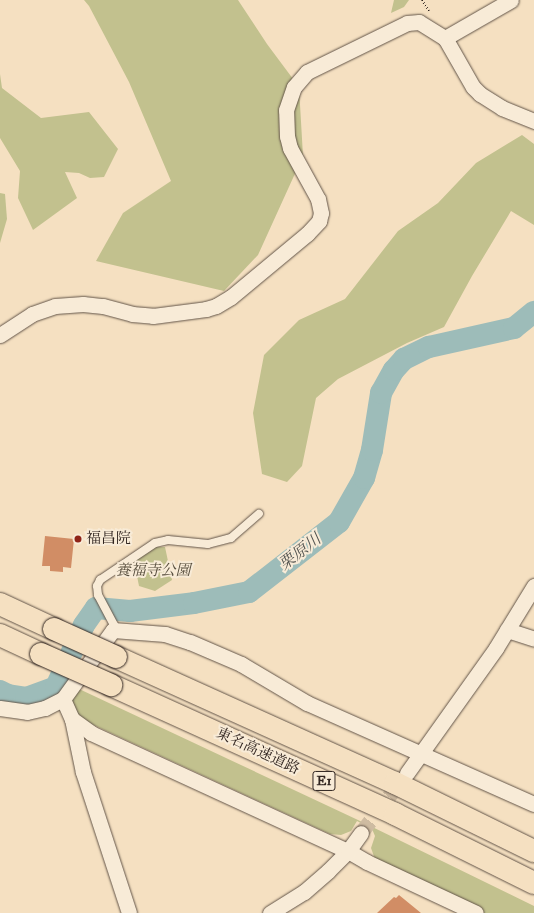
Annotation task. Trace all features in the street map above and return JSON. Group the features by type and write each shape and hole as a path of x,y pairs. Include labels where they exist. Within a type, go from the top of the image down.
{"highway":[{"name":"東名高速道路","path":"0,604 395,784 534,851"},
{"name":"東名高速道路","path":"0,635 388,811 534,883"}],"street":[{"path":"445,38 511,0"},
{"path":"0,335 32,314 55,306 83,304 103,306 132,314 153,316 206,309 216,306 231,297 307,234 319,221 321,213 318,199 290,148 286,136 288,104 294,87 307,72 407,22 419,22 445,38 473,87 480,94 502,108 534,121"},
{"path":"407,773 496,648 534,586"},
{"path":"0,708 27,712 45,708 63,699 113,628 165,634 190,642 241,664 307,703 534,804"},
{"path":"506,630 534,639"},
{"path":"63,699 72,719 83,772 129,913"},
{"path":"72,719 91,734 348,851 367,862 476,913"},
{"path":"270,913 304,892 348,851 361,833"}],"lane":[{"path":"113,628 100,599 97,586 100,580 155,542 168,540 208,544 231,538 259,514"}],"green space":[{"path":"84,0 238,0 267,44 299,87 303,156 258,255 224,291 96,261 123,213 171,181 129,82 89,6"},
{"path":"394,0 409,0 404,7 391,13"},
{"path":"0,74 2,88 41,118 89,112 118,149 104,177 90,178 79,173 65,172 77,198 33,230 18,198 20,171 0,138"},
{"path":"522,135 534,144 534,225 511,211 472,276 444,327 407,343 338,379 316,398 302,466 287,482 262,474 253,413 264,355 299,320 345,299 398,231 438,203 476,163"},
{"path":"0,193 5,194 7,219 0,243"},
{"name":"養福寺公園","path":"155,547 165,547 172,580 155,591 139,586 134,561"},
{"path":"77,688 358,820 534,906 534,913 484,913 376,862 371,848 375,836 372,829 357,821 351,831 341,835 330,834 74,716 69,703"}],"building":[{"path":"45,536 74,539 71,568 63,567 63,572 50,571 50,566 42,566"},
{"path":"399,895 421,913 377,913 394,897 396,898"}],"waterway":[{"name":"栗原川","path":"0,691 8,695 26,698 56,687 84,625 96,608 130,611 194,603 249,592 339,522 364,478 372,450 381,393 394,370 404,359 429,347 514,328 534,312"}],"tunnel":[{"path":"361,833 403,778"}],"place":[{"name":"福昌院","path":"78,539"}]}
